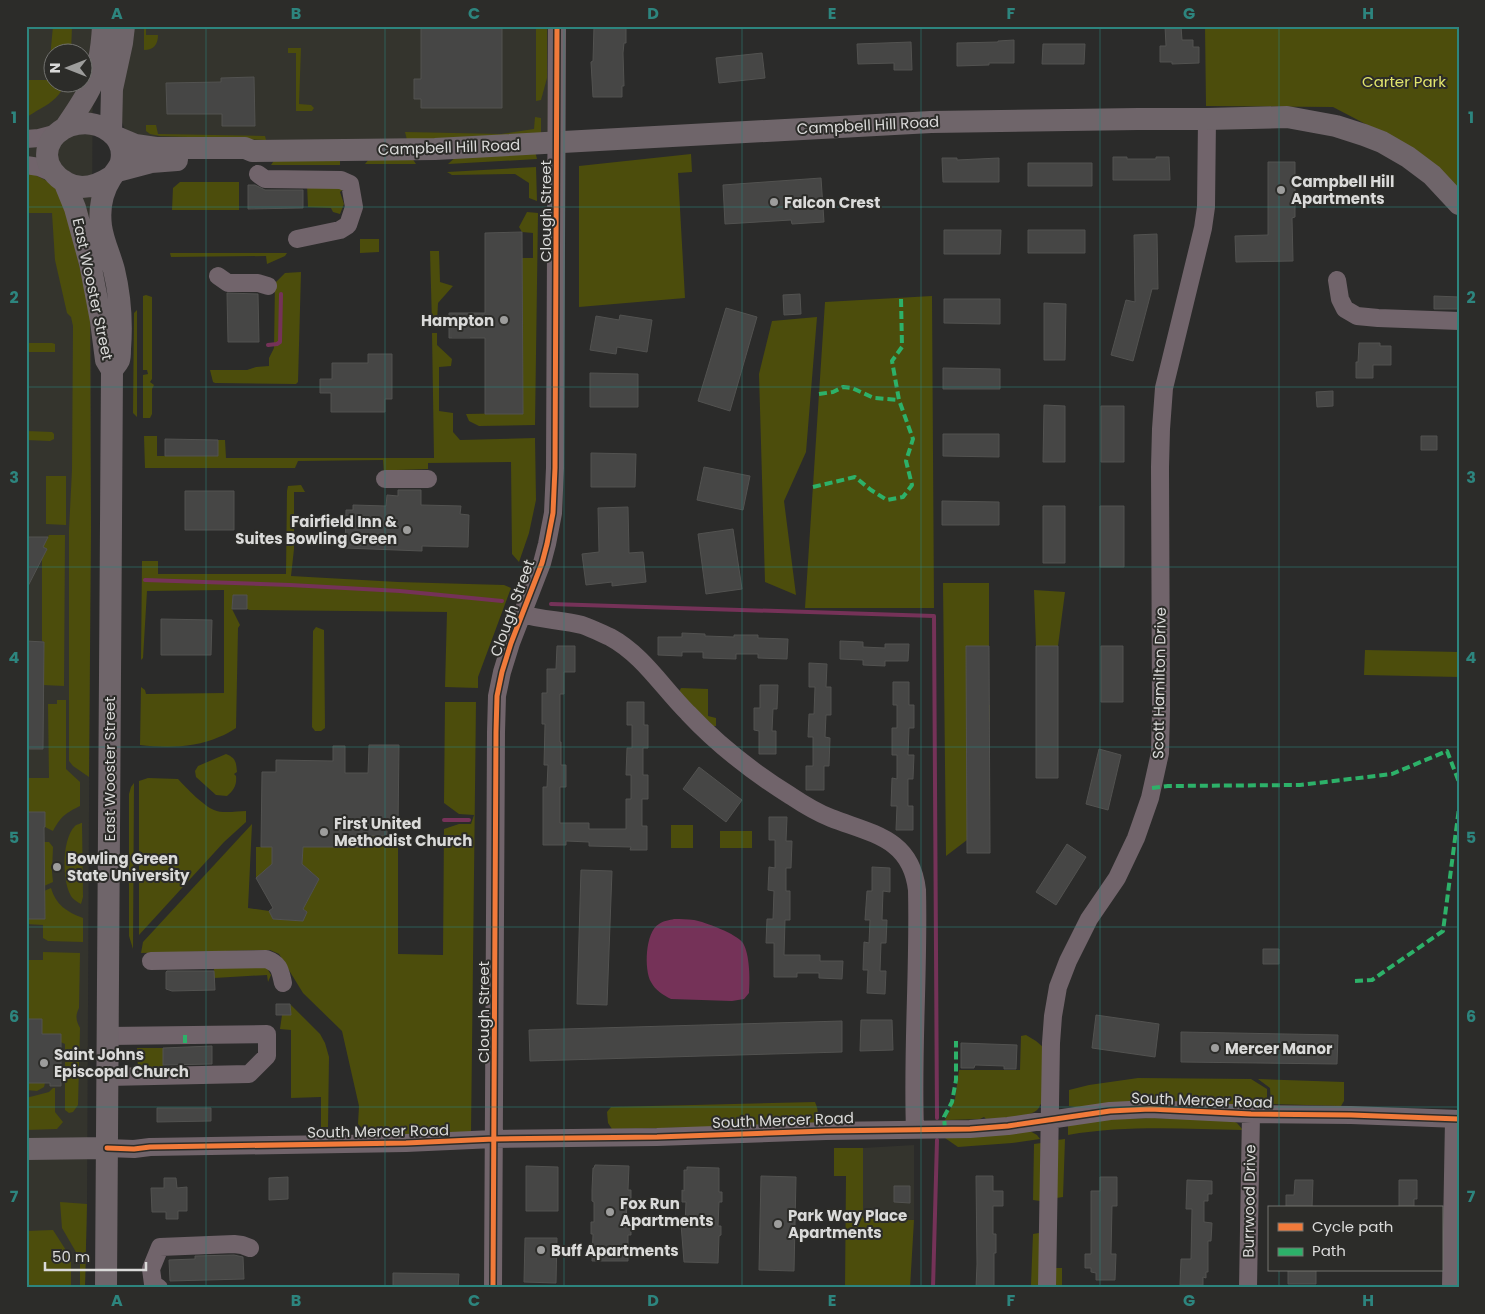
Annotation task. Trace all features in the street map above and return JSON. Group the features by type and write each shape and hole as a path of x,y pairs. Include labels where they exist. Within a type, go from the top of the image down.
{"main road":[{"name":"East Wooster Street","path":"103,26 101,49 91,86 62,130 50,143 47,152 48,163 59,177 75,208 90,263 106,360 112,370 106,1288"},
{"name":"East Wooster Street","path":"112,370 119,360 120,304 114,270 102,232 100,214 103,196 121,163 122,154 120,147 113,135 112,89 124,26"},
{"name":"Campbell Hill Road","path":"113,135 135,145 156,148 245,148 252,151 435,149 930,122 1287,117 1325,123 1382,142 1432,176 1459,204"},
{"path":"62,130 77,124 91,124 105,128 113,135"},
{"name":"Campbell Hill Road","path":"114,174 151,162 245,155 252,151"},
{"path":"59,177 77,186 90,186 101,183 114,174"},
{"path":"26,1149 107,1148"}],"street":[{"name":"Clough Street","path":"493,1288 497,696 511,643 542,563 553,513 555,483 558,26"},
{"name":"Scott Hamilton Drive","path":"1046,1288 1051,1043 1058,987 1068,961 1089,919 1117,878 1136,838 1150,798 1160,753 1160,467 1164,388 1204,228 1207,119"},
{"path":"26,140 39,138 62,130"},
{"path":"26,165 39,167 59,177"},
{"path":"258,174 265,179 341,180 350,184 354,207 348,225 340,230 297,239"},
{"path":"218,276 228,283 258,283 268,286"},
{"path":"1337,280 1340,299 1345,309 1357,316 1459,320"},
{"path":"384,479 428,479"},
{"path":"522,614 536,619 582,626 609,637 630,651 647,667 704,730 766,780 830,818 861,828 886,839 904,853 916,877 918,890 913,1080 914,1130"},
{"path":"151,961 266,959 277,965 283,984"},
{"path":"108,1036 267,1034 267,1056 249,1074 108,1077"},
{"name":"South Mercer Road","path":"107,1148 406,1144 494,1139 970,1129 1008,1126 1110,1111 1150,1109 1251,1114 1456,1119"},
{"name":"Burrwood Drive","path":"1248,1288 1251,1114"},
{"path":"1451,1288 1456,1119"},
{"path":"159,1288 153,1284 151,1269 160,1247 234,1244 250,1248"}],"shaded area":[{"name":"Bowling Green State University","path":"26,26 93,26 85,1288 26,1288"},
{"path":"126,26 557,26 557,143 153,143 125,129 119,116"},
{"path":"674,919 694,920 705,923 728,932 743,943 747,954 749,975 749,993 744,999 732,1001 671,999 655,987 651,982 647,969 648,943 654,928 662,922"},
{"path":"914,1145 914,1220 863,1218 863,1148"}],"green space":[{"path":"53,26 72,26 71,42 52,42"},
{"path":"144,26 146,26 146,35 158,35 155,46 144,50"},
{"path":"536,26 547,26 547,78 541,100 536,101"},
{"name":"Carter Park","path":"1205,26 1459,26 1459,194 1400,142 1333,107 1206,106"},
{"path":"288,48 301,48 299,104 311,105 314,108 312,111 296,111 296,53 288,53"},
{"path":"26,80 42,80 42,92 61,92 44,107 26,118"},
{"path":"535,117 541,118 541,135 407,140 405,132 501,134 534,129"},
{"path":"146,125 156,125 158,134 265,136 266,140 160,136 146,131"},
{"path":"535,151 537,159 448,164 459,154"},
{"path":"691,154 692,172 678,173 685,298 579,307 579,166"},
{"path":"412,158 416,164 365,164 369,159"},
{"path":"275,159 340,159 340,165 271,165"},
{"path":"536,167 537,201 529,198 529,183 515,174 452,175 447,172"},
{"path":"26,173 31,173 53,184 66,206 90,314 89,777 69,761 69,530 72,470 73,326 71,317 67,313 55,260 52,213 26,213"},
{"path":"180,182 239,182 239,210 172,210 173,188"},
{"path":"307,184 345,188 340,192 344,204 340,214 333,212 331,208 308,207"},
{"path":"527,212 538,213 535,425 479,426 469,421 466,414 523,413 522,258 533,258 533,233 522,232 519,227"},
{"path":"360,239 379,239 379,252 360,253"},
{"path":"430,251 439,251 440,282 453,286 438,303 437,323 432,323"},
{"path":"170,253 287,253 285,256 267,264 266,256 171,257"},
{"path":"301,272 298,382 296,384 213,382 210,370 247,370 269,366 269,358 274,348 275,283 285,273"},
{"path":"143,296 152,297 152,379 150,382 154,385 152,389 152,414 150,418 143,418 143,375 148,374 147,370 143,370"},
{"path":"932,296 934,608 805,608 825,302"},
{"path":"137,310 137,417 133,413 134,313"},
{"path":"817,317 806,452 784,501 796,595 765,582 759,374 772,321"},
{"path":"432,333 437,333 437,345 452,359 451,366 439,367 439,411 453,413 453,432 460,440 535,438 536,500 529,533 519,562 512,554 511,462 428,463 428,469 397,470 396,473 384,474 383,460 298,461 295,468 145,468 144,436 157,436 157,456 217,456 218,440 225,440 226,458 434,458"},
{"path":"26,343 52,343 55,344 55,352 26,352"},
{"path":"26,431 52,432 54,439 50,441 26,440"},
{"path":"46,476 66,476 66,525 46,524"},
{"path":"301,485 305,492 294,492 294,549 291,576 504,585 511,588 478,677 478,688 445,687 447,612 250,610 247,609 247,595 233,595 232,609 240,625 238,628 236,728 210,741 190,745 160,747 140,745 141,687 145,690 146,694 224,693 224,590 147,591 143,658 141,660 142,561 158,561 158,574 286,574 287,491 288,486"},
{"path":"49,535 65,535 64,686 43,685 42,558 47,549 43,547"},
{"path":"943,583 989,583 989,646 967,646 967,704 990,705 990,722 967,722 967,779 990,779 990,796 967,796 967,840 946,856"},
{"path":"1034,590 1065,592 1058,646 1036,646"},
{"path":"316,627 324,630 325,728 321,731 315,731 312,727 313,631"},
{"path":"1365,650 1459,652 1459,677 1364,675"},
{"path":"681,688 708,689 708,716 716,718 716,726 713,726 679,692"},
{"path":"57,700 66,700 66,769 80,782 80,806 64,816 53,831 45,827 45,812 26,812 26,778 49,778 48,704 57,704"},
{"path":"445,702 476,702 471,1134 369,1135 358,1124 359,1106 342,1031 303,993 279,954 270,950 141,953 143,942 252,824 248,908 269,911 273,919 303,921 307,912 303,909 319,879 302,864 303,847 361,847 361,836 398,838 398,954 443,955 444,829 459,824 471,824 474,815 459,814 444,803"},
{"path":"226,754 232,757 236,763 235,785 227,796 216,795 196,777 195,771 198,766"},
{"path":"148,778 178,779 200,801 214,810 226,812 246,811 246,822 224,842 139,935 139,781"},
{"path":"134,783 133,949 129,936 129,794"},
{"path":"82,823 83,897 81,904 74,900 67,887 65,859 71,832 75,826"},
{"path":"671,825 693,825 693,848 671,848"},
{"path":"720,831 752,831 752,848 720,848"},
{"path":"44,842 49,842 53,847 53,882 44,886"},
{"path":"256,847 272,847 272,864 256,879"},
{"path":"51,888 56,899 63,907 83,918 83,942 48,941 43,938 43,925 26,924 26,919 45,919 44,891"},
{"path":"43,952 80,953 79,1008 77,1016 80,1028 78,1105 73,1112 69,1113 65,1110 65,1044 42,1034 42,1019 26,1019 26,960 43,960"},
{"path":"260,966 267,968 271,975 268,982 267,975 214,978 214,968"},
{"path":"290,1004 320,1034 325,1043 329,1057 328,1127 321,1127 321,1097 291,1098 291,1030 280,1029 282,1015 291,1015"},
{"path":"1026,1035 1043,1047 1042,1102 1038,1109 1029,1114 1014,1117 945,1120 955,1099 959,1070 1020,1070 1021,1036"},
{"path":"137,1048 163,1048 163,1069 138,1069"},
{"path":"1138,1078 1251,1079 1267,1089 1267,1105 1127,1102 1069,1106 1069,1090"},
{"path":"1258,1079 1344,1082 1344,1101 1341,1106 1271,1104 1270,1088"},
{"path":"26,1083 45,1083 44,1087 37,1091 26,1090"},
{"path":"55,1088 55,1112 63,1122 57,1129 26,1130 26,1098 49,1092"},
{"path":"815,1102 818,1114 813,1125 612,1129 608,1123 607,1112 611,1107"},
{"path":"1152,1118 1231,1120 1237,1123 1243,1130 1133,1129 1068,1135 1068,1124"},
{"path":"1028,1130 1040,1139 958,1147 942,1136"},
{"path":"1065,1139 1063,1197 1056,1198 1057,1140"},
{"path":"1041,1143 1040,1201 1033,1200 1034,1144"},
{"path":"834,1148 863,1148 863,1218 914,1220 910,1288 845,1288 846,1176 834,1176"},
{"path":"60,1202 87,1204 85,1288 80,1288 80,1259 62,1228"},
{"path":"53,1230 71,1258 71,1288 26,1288 26,1231"},
{"path":"1039,1233 1039,1286 1031,1285 1033,1234"},
{"path":"1055,1268 1062,1268 1062,1288 1054,1288"}],"building":[{"path":"421,26 502,26 502,108 421,108 421,99 414,99 414,79 421,79"},
{"path":"594,26 626,26 622,97 593,97 591,62 593,61"},
{"path":"1165,26 1181,26 1182,40 1193,40 1193,47 1199,47 1199,63 1172,64 1172,62 1160,62 1160,46 1166,46"},
{"path":"1014,40 1014,63 957,66 957,43"},
{"path":"911,42 912,70 894,70 894,63 858,64 857,44"},
{"path":"1043,44 1085,44 1084,64 1042,64"},
{"path":"762,53 765,78 719,83 716,58"},
{"path":"254,77 255,126 222,126 222,114 167,114 166,83 221,82 221,78"},
{"path":"1113,157 1156,159 1156,157 1169,157 1170,180 1113,180"},
{"path":"942,158 957,158 957,160 999,158 999,182 943,182"},
{"path":"1268,162 1295,162 1295,217 1292,218 1293,261 1236,262 1235,236 1268,235"},
{"path":"1028,163 1092,163 1092,186 1028,186"},
{"name":"Falcon Crest","path":"821,178 824,222 792,224 791,220 725,224 723,185"},
{"path":"248,185 255,185 265,190 303,190 303,208 248,209"},
{"path":"944,230 1001,230 1000,254 944,254"},
{"path":"1028,230 1085,230 1085,253 1028,253"},
{"name":"Hampton","path":"522,232 523,414 485,414 485,338 449,338 449,313 485,313 485,233"},
{"path":"1157,234 1158,289 1152,289 1133,361 1111,355 1126,300 1135,302 1134,235"},
{"path":"227,293 258,294 259,342 228,342"},
{"path":"800,294 801,314 784,315 783,295"},
{"path":"1434,296 1459,297 1459,309 1434,309"},
{"path":"944,299 1000,299 1000,324 944,323"},
{"path":"1044,303 1066,304 1065,360 1044,360"},
{"path":"726,308 757,317 730,411 698,401"},
{"path":"620,315 652,320 647,352 617,347 616,354 590,350 596,316 619,320"},
{"path":"1359,343 1380,343 1380,346 1391,346 1391,365 1373,365 1373,378 1356,378"},
{"path":"368,354 392,354 392,399 385,399 385,412 331,412 331,393 320,393 320,379 332,379 332,363 368,363"},
{"path":"943,368 1000,369 1000,389 943,389"},
{"path":"590,373 638,374 638,407 590,407"},
{"path":"1333,391 1333,406 1317,407 1316,392"},
{"path":"1044,405 1065,406 1065,462 1043,462"},
{"path":"1101,406 1124,406 1124,462 1101,462"},
{"path":"943,434 999,434 999,457 943,456"},
{"path":"1421,436 1437,436 1437,450 1421,450"},
{"path":"165,439 218,440 218,456 165,456"},
{"path":"591,453 636,454 635,487 591,487"},
{"path":"704,467 750,476 743,510 697,500"},
{"name":"Fairfield Inn & Suites Bowling Green","path":"398,490 421,490 421,505 461,506 460,514 469,515 468,547 422,546 422,551 345,548 346,510 353,510 353,505 386,506 387,495 398,496"},
{"path":"185,491 234,491 234,530 185,530"},
{"path":"942,501 999,502 999,525 942,525"},
{"path":"1043,506 1065,506 1065,563 1043,563"},
{"path":"1100,506 1124,506 1124,567 1100,567"},
{"path":"628,507 629,553 643,552 646,582 612,586 612,582 586,585 582,554 599,552 598,508"},
{"path":"733,529 742,589 706,594 698,534"},
{"path":"26,537 48,537 43,547 47,549 26,590"},
{"path":"233,595 247,595 247,609 232,609"},
{"path":"161,619 212,620 211,655 161,655"},
{"path":"682,633 734,637 734,635 758,635 758,638 788,639 787,659 758,658 758,654 736,654 736,659 703,658 703,652 682,652 682,656 658,655 658,637 682,637"},
{"path":"26,641 44,642 43,749 26,749"},
{"path":"840,641 863,642 863,647 885,648 885,644 909,644 908,661 885,661 885,666 863,665 863,660 840,659"},
{"path":"557,646 575,646 575,672 564,672 564,694 560,694 561,765 566,765 566,787 560,787 560,823 589,823 589,829 626,829 626,799 631,799 631,775 626,775 627,748 632,748 632,725 627,725 627,702 644,702 644,725 648,725 648,748 643,748 643,775 648,775 648,799 642,799 642,826 647,826 647,850 630,850 631,847 589,846 589,842 566,841 566,845 543,845 543,787 547,787 548,765 544,765 545,724 542,724 542,693 547,693 547,669 556,669"},
{"path":"966,646 989,646 990,853 967,853"},
{"path":"1036,646 1058,646 1058,778 1036,778"},
{"path":"1101,646 1123,646 1123,702 1101,702"},
{"path":"809,663 827,664 826,687 831,687 831,715 826,715 825,737 830,738 829,766 824,766 824,790 806,790 806,766 813,766 813,737 808,737 809,714 814,714 815,687 809,687"},
{"path":"893,682 909,682 909,705 914,705 914,728 909,728 908,755 914,755 913,779 908,779 908,806 913,806 913,830 896,830 897,806 891,806 892,778 897,779 897,755 892,755 892,728 897,728 897,705 893,705"},
{"path":"760,685 778,685 777,709 773,709 772,731 776,731 776,754 759,754 759,731 754,730 754,708 760,708"},
{"name":"First United Methodist Church","path":"369,745 399,745 398,828 387,828 387,836 361,836 361,847 303,847 302,864 319,879 303,909 307,912 303,921 273,919 269,911 273,908 256,878 272,864 272,847 261,847 262,772 276,772 276,760 333,761 333,746 345,746 345,773 368,773"},
{"path":"1099,749 1121,755 1108,810 1086,804"},
{"path":"699,767 742,800 726,822 683,789"},
{"path":"26,812 45,812 45,919 26,919"},
{"path":"769,817 787,817 786,841 792,841 791,868 786,868 786,891 790,891 790,920 785,920 784,955 820,955 820,961 843,961 842,979 819,978 819,973 797,973 797,977 774,977 774,943 766,943 767,919 773,919 774,891 768,890 769,867 775,868 775,840 769,840"},
{"path":"1067,844 1086,857 1056,905 1036,892"},
{"path":"872,867 890,868 890,892 883,891 882,920 887,920 886,943 881,943 880,971 886,971 885,994 867,993 868,970 863,970 864,942 869,943 870,920 865,920 867,891 872,891"},
{"path":"581,870 612,871 607,1005 577,1004"},
{"path":"1263,949 1279,949 1279,964 1263,964"},
{"path":"167,971 214,971 215,990 172,991 166,989"},
{"path":"276,1004 290,1004 291,1015 276,1015"},
{"path":"1096,1015 1159,1024 1155,1057 1092,1048"},
{"name":"Saint Johns Episcopal Church","path":"26,1019 42,1019 42,1034 61,1034 61,1086 50,1086 50,1083 26,1083"},
{"path":"861,1020 892,1020 893,1050 860,1051"},
{"path":"842,1021 842,1052 530,1061 529,1030"},
{"path":"1181,1032 1338,1035 1337,1064 1181,1062"},
{"path":"961,1043 1017,1045 1016,1069 1004,1069 1004,1066 975,1065 974,1068 961,1068"},
{"path":"212,1046 212,1064 163,1065 163,1048"},
{"path":"157,1108 211,1108 211,1121 157,1122"},
{"name":"Fox Run Apartments","path":"595,1165 629,1166 628,1190 631,1190 631,1202 627,1202 626,1222 631,1223 631,1235 628,1235 628,1261 592,1261 593,1234 591,1234 591,1222 594,1222 594,1202 592,1201 592,1190 593,1168"},
{"name":"Buff Apartments","path":"526,1166 558,1167 558,1211 526,1211"},
{"name":"Fox Run Apartments","path":"687,1167 719,1168 719,1192 722,1192 722,1202 719,1202 718,1226 721,1226 721,1235 719,1236 718,1263 684,1262 681,1224 685,1224 686,1202 682,1202 682,1190 684,1191 684,1170 687,1170"},
{"name":"Park Way Place Apartments","path":"761,1176 796,1177 794,1271 759,1270"},
{"path":"976,1176 993,1176 993,1191 1003,1191 1003,1206 993,1206 993,1234 996,1234 994,1288 976,1288"},
{"path":"288,1177 288,1199 269,1200 269,1178"},
{"path":"1100,1177 1117,1177 1117,1206 1112,1206 1111,1254 1116,1254 1115,1280 1096,1280 1096,1273 1091,1272 1091,1268 1085,1268 1085,1254 1091,1254 1091,1191 1100,1191"},
{"path":"164,1178 176,1178 177,1188 187,1187 187,1211 178,1211 178,1219 166,1219 166,1212 152,1212 151,1188 164,1188"},
{"path":"1187,1180 1212,1181 1212,1194 1208,1194 1208,1201 1204,1201 1204,1222 1212,1223 1211,1241 1208,1241 1208,1272 1206,1272 1206,1278 1203,1277 1203,1285 1180,1285 1181,1259 1191,1259 1192,1209 1186,1209"},
{"path":"1295,1180 1313,1180 1312,1206 1286,1206 1286,1195 1294,1195"},
{"path":"1399,1180 1417,1180 1417,1199 1414,1199 1414,1206 1399,1206"},
{"path":"894,1186 910,1186 910,1203 894,1202"},
{"name":"Buff Apartments","path":"525,1238 557,1238 556,1283 524,1282"},
{"path":"234,1255 243,1257 244,1279 170,1281 169,1260 195,1259 195,1256"},
{"path":"1288,1272 1316,1272 1316,1284 1288,1284"},
{"path":"393,1273 459,1274 458,1288 393,1288"}],"waterway":[{"path":"268,345 280,342 281,294"},
{"path":"145,580 400,591 502,601"},
{"path":"551,604 934,616 937,1118"},
{"path":"444,820 469,820"},
{"path":"933,1288 937,1140"}],"tunnel":[{"path":"461,313 461,338"}],"marked path":[{"path":"813,487 855,477 887,500 903,497 912,485 906,461 913,439 899,400 892,361 902,347 901,298"},
{"path":"819,394 833,392 843,387 852,388 874,398 899,400"},
{"path":"1152,788 1168,786 1300,785 1392,774 1447,751 1459,782"},
{"path":"1355,981 1372,980 1443,931 1459,808"},
{"path":"185,1035 185,1047"},
{"path":"945,1129 944,1117 952,1102 956,1080 956,1041"},
{"path":"186,1068 187,1075"}],"cycle path":[{"path":"493,1288 497,696 511,643 542,563 553,513 555,468 557,26"},
{"path":"107,1148 134,1149 150,1147 406,1143 494,1139 970,1129 1008,1126 1110,1111 1150,1109 1251,1114 1459,1119"}],"place":[{"name":"Campbell Hill Apartments","path":"1281,190"},
{"name":"Falcon Crest","path":"774,202"},
{"name":"Hampton","path":"504,320"},
{"name":"Fairfield Inn & Suites Bowling Green","path":"407,530"},
{"name":"First United Methodist Church","path":"324,832"},
{"name":"Bowling Green State University","path":"57,867"},
{"name":"Mercer Manor","path":"1215,1048"},
{"name":"Saint Johns Episcopal Church","path":"44,1063"},
{"name":"Fox Run Apartments","path":"610,1212"},
{"name":"Park Way Place Apartments","path":"778,1224"},
{"name":"Buff Apartments","path":"541,1250"}]}
